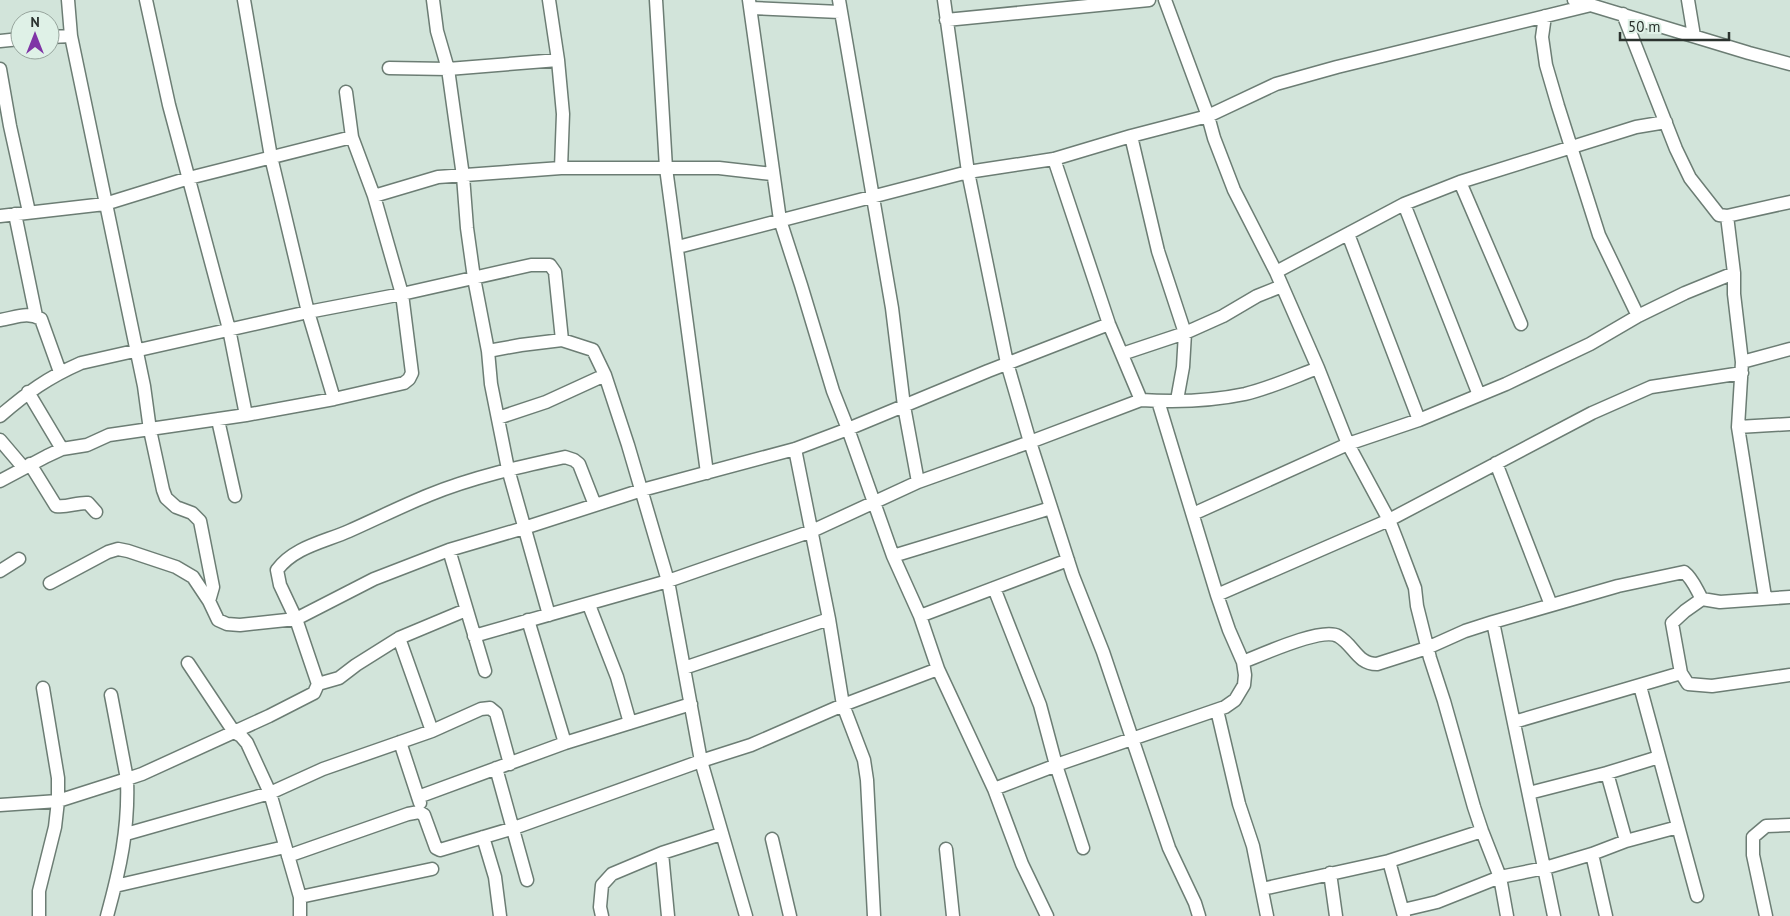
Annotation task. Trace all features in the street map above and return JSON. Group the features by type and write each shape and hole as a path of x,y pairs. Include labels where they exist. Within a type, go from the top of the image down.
{"street":[{"path":"68,0 72,36 137,350 150,430 166,498 176,507 192,513 200,522 213,587 209,601"},
{"path":"146,0 168,106 229,329 246,415"},
{"path":"244,0 271,157 308,312 334,399"},
{"path":"434,0 437,31 448,69 463,176 467,228 488,352 491,384 508,469 548,615"},
{"path":"549,0 558,60 563,114 561,168"},
{"path":"656,0 666,168 707,473"},
{"path":"944,0 968,172 1007,363 1068,560 1103,652 1169,848 1199,916"},
{"path":"946,20 1149,0"},
{"path":"1165,0 1234,190 1276,272 1318,368 1348,444 1389,520 1415,588 1417,606 1428,648 1482,831 1500,877 1507,916"},
{"path":"1574,0 1790,64"},
{"path":"1688,0 1694,36"},
{"path":"918,482 904,406 892,308 840,6 750,4 772,174 780,220 833,391 893,556 920,616 938,669 994,789 1018,853 1047,916"},
{"path":"678,247 968,172 1054,159 1208,116 1276,84 1337,67 1591,5"},
{"path":"1623,14 1676,149 1690,178 1719,215 1726,216 1790,202"},
{"path":"1546,16 1542,37 1546,65 1599,235 1638,316"},
{"path":"60,37 72,36"},
{"path":"389,68 448,69 558,60"},
{"path":"0,70 28,212"},
{"path":"0,481 62,449 87,446 109,435 218,420 334,399 404,383 409,379 412,373 402,294 374,196 352,137 346,92"},
{"path":"1276,272 1404,204 1460,182 1636,127 1666,122"},
{"path":"1132,136 1158,251 1185,333 1183,367 1177,400"},
{"path":"0,216 106,204 189,178 352,137"},
{"path":"1054,159 1109,324 1141,400"},
{"path":"374,196 438,177 561,168 719,168 772,174"},
{"path":"1460,182 1521,324"},
{"path":"1404,204 1479,395"},
{"path":"15,214 36,316"},
{"path":"1726,216 1734,273 1734,294 1742,367 1738,427 1765,598"},
{"path":"1348,234 1419,420"},
{"path":"0,416 28,392 60,372 81,363 229,329 402,294 531,265 550,265 555,272 562,340"},
{"path":"1193,514 1348,444 1419,420 1479,395 1590,344 1638,316 1686,293 1734,273"},
{"path":"1122,354 1185,333 1223,316 1257,296 1282,286"},
{"path":"0,320 24,314 41,319 60,372"},
{"path":"50,583 108,552 118,549 176,568 193,577 209,601 218,620 227,624 240,625 296,618 374,579 449,550 642,490 795,449 1109,324"},
{"path":"488,352 521,345 562,340 593,350 605,375 642,490 668,581 701,761 746,916"},
{"path":"1217,595 1389,520 1592,413 1651,387 1742,367 1790,350"},
{"path":"474,636 589,605 668,581 812,530 918,482 1141,400 1206,399 1244,394 1318,368"},
{"path":"498,418 546,402 605,375"},
{"path":"28,392 62,449"},
{"path":"994,789 1056,765 1225,707 1235,700 1244,685 1243,662 1217,595 1158,401"},
{"path":"218,420 235,496"},
{"path":"1738,427 1790,424"},
{"path":"0,440 26,466 56,506 63,507 88,502 96,512"},
{"path":"795,449 829,619 843,705 864,760 867,780 874,916"},
{"path":"0,805 58,802 142,774 269,716 314,693 318,684 296,618 280,585 277,570 284,560 301,550 431,495 508,469 565,457 579,464 596,505"},
{"path":"1496,463 1551,605"},
{"path":"893,556 1051,508"},
{"path":"449,550 485,671"},
{"path":"0,571 19,559"},
{"path":"920,616 1068,560"},
{"path":"1243,662 1300,641 1332,634 1339,637 1368,664 1377,664 1428,648 1464,631 1493,622 1639,580 1684,572 1692,578 1695,588 1702,599"},
{"path":"994,588 1034,687 1056,765 1083,848"},
{"path":"1790,597 1720,602 1702,599 1672,623 1681,674 1688,684 1712,686 1790,675"},
{"path":"589,605 617,677 630,723"},
{"path":"318,684 339,678 399,638 466,610"},
{"path":"684,668 829,619"},
{"path":"528,620 564,743"},
{"path":"1493,622 1554,916"},
{"path":"399,638 432,730"},
{"path":"188,663 234,732 247,743 270,793 300,897 300,916"},
{"path":"400,742 436,848 440,850 514,828 751,745 843,705 938,669"},
{"path":"1514,722 1681,674"},
{"path":"1640,686 1696,896"},
{"path":"39,916 39,891 58,802 58,778 43,688"},
{"path":"107,916 126,834 128,808 127,779 111,695"},
{"path":"418,797 564,743 691,704"},
{"path":"126,834 270,793 323,769 432,730 481,709 490,708 496,713 510,764"},
{"path":"1217,710 1239,804 1253,846 1267,916"},
{"path":"1529,793 1607,773 1659,757"},
{"path":"496,768 527,880"},
{"path":"1607,773 1626,840"},
{"path":"115,886 287,852 408,814 419,812 424,815"},
{"path":"1766,916 1753,855 1753,837 1766,826 1790,825"},
{"path":"1388,861 1403,913 1437,902 1500,877 1544,868 1592,854 1626,840 1678,827"},
{"path":"1262,889 1388,861 1482,831"},
{"path":"602,916 600,907 602,885 612,874 662,853 721,834"},
{"path":"483,838 495,877 500,916"},
{"path":"772,839 790,916"},
{"path":"946,849 953,916"},
{"path":"662,853 668,916"},
{"path":"1592,854 1606,916"},
{"path":"300,897 432,869"},
{"path":"1330,873 1336,916"}]}
